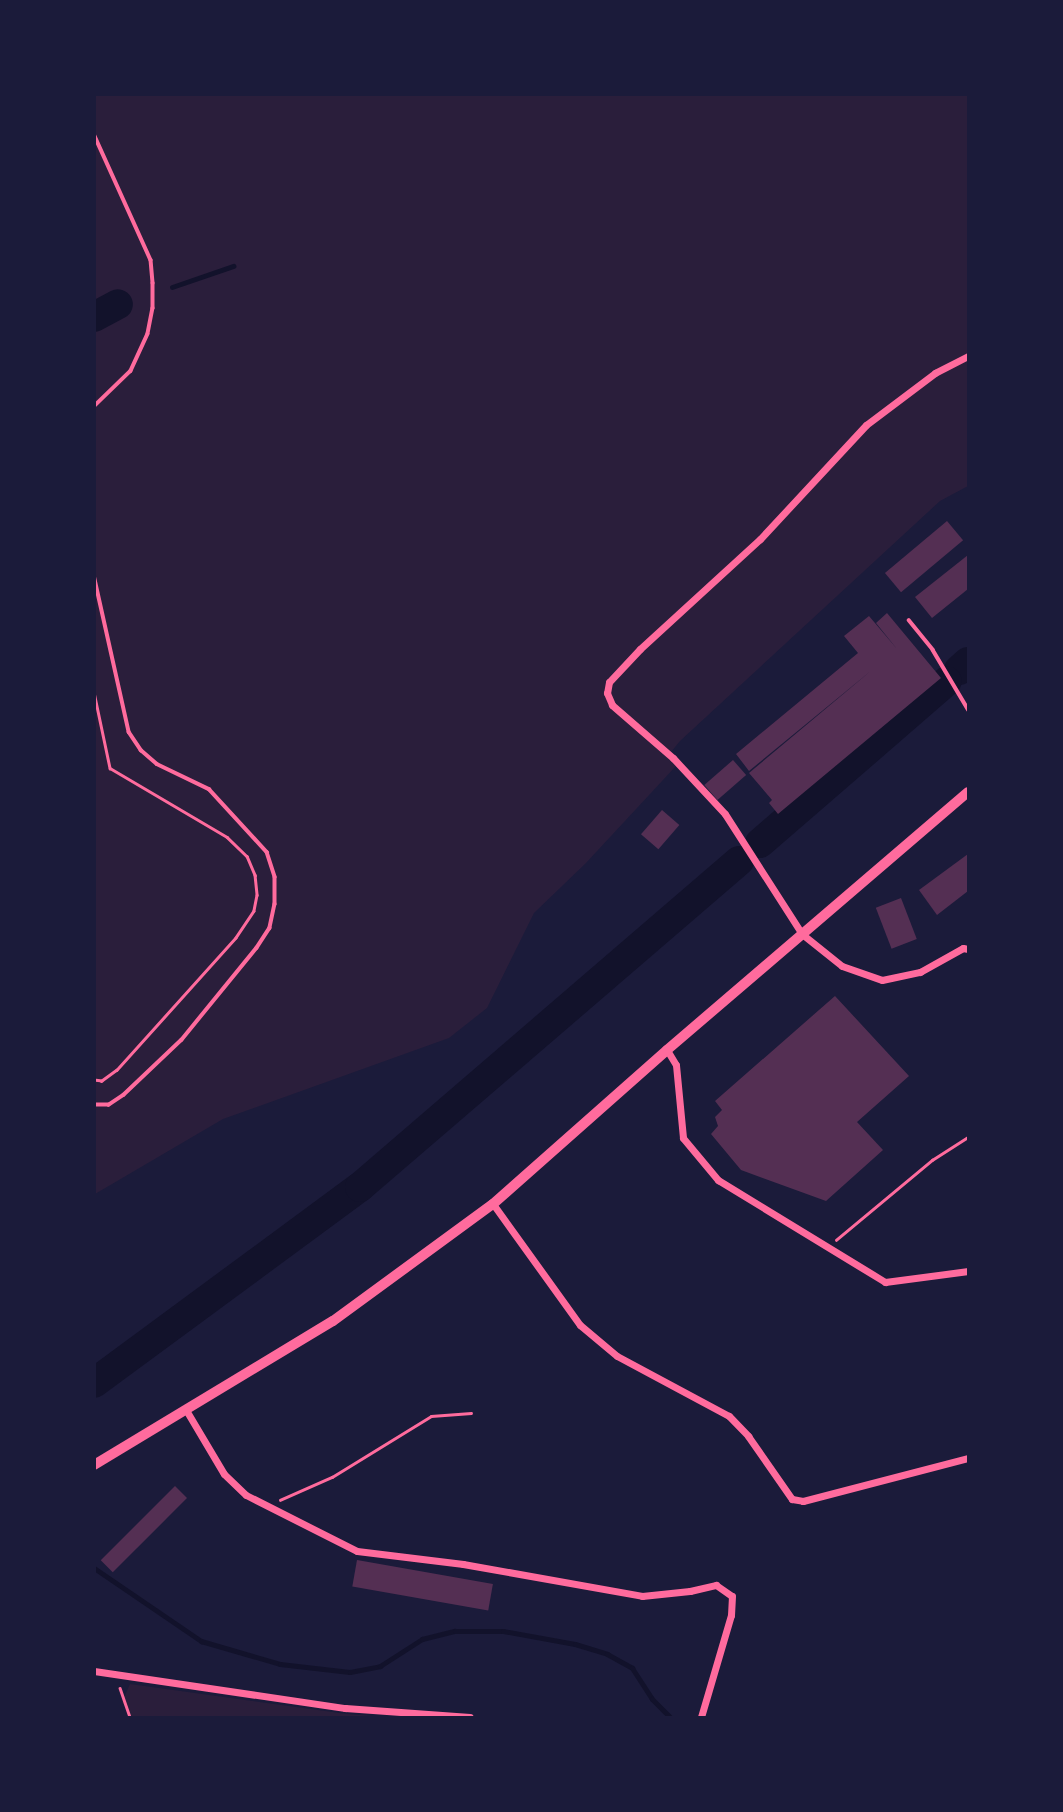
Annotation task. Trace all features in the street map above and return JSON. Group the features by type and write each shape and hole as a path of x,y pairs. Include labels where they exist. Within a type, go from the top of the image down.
{"main road":[{"path":"94,1465 333,1321 493,1204 667,1050 968,792"}],"street":[{"path":"968,356 935,373 866,425 760,539 609,682 607,693 612,705 673,758 725,814 802,933 842,966 882,980 920,972 963,948 968,949"},
{"path":"667,1050 676,1065 683,1139 719,1180 886,1282 968,1271"},
{"path":"493,1204 580,1325 617,1356 729,1416 748,1436 792,1499 803,1501 817,1498 968,1458"},
{"path":"186,1410 224,1474 246,1495 275,1507 357,1550 463,1564 642,1596 690,1591 716,1584 732,1596 731,1615 701,1717"},
{"path":"94,1671 345,1708 470,1717"}],"lane":[{"path":"94,134 151,260 153,308 148,334 131,371 94,407"},
{"path":"94,575 129,732 141,750 157,764 209,789 252,832 267,852 275,877 275,904 271,928 182,1040 124,1095 109,1105 94,1105"},
{"path":"909,620 933,650 968,709"}],"path":[{"path":"94,352 94,369"},
{"path":"94,692 110,768 227,837 247,856 255,875 257,895 254,911 236,939 117,1070 102,1081 94,1080"},
{"path":"827,1248 932,1160 968,1137"},
{"path":"275,1507 278,1502 332,1477 431,1416 471,1413"},
{"path":"117,1674 130,1717"}],"shaded area":[{"path":"95,95 968,95 968,486 940,501 680,741 667,757 676,766 586,863 534,913 487,1008 449,1038 223,1119 95,1194"},
{"path":"130,1684 386,1717 131,1717 122,1702"}],"building":[{"path":"947,521 963,540 901,592 885,573"},
{"path":"968,555 968,589 932,618 915,597"},
{"path":"887,613 941,678 778,814 769,803 772,800 749,773 872,670 749,771 736,754 858,653 844,636 869,616 897,649 876,623"},
{"path":"733,760 746,775 717,800 704,785"},
{"path":"662,810 679,825 658,849 641,834"},
{"path":"968,854 968,891 937,915 919,890"},
{"path":"901,898 917,939 892,949 876,908"},
{"path":"835,996 909,1076 857,1122 883,1150 826,1201 741,1170 711,1134 718,1126 715,1117 722,1110 715,1101"},
{"path":"175,1486 187,1498 113,1572 101,1560"},
{"path":"357,1560 493,1584 488,1611 352,1587"}],"waterway":[{"path":"172,287 233,266"},
{"path":"94,317 118,304"},
{"path":"959,670 968,662"},
{"path":"760,843 947,681"},
{"path":"94,1383 360,1187 739,861"},
{"path":"94,1568 201,1641 280,1664 350,1672 380,1666 422,1639 455,1631 503,1631 575,1644 607,1654 632,1668 652,1699 670,1717"}]}
